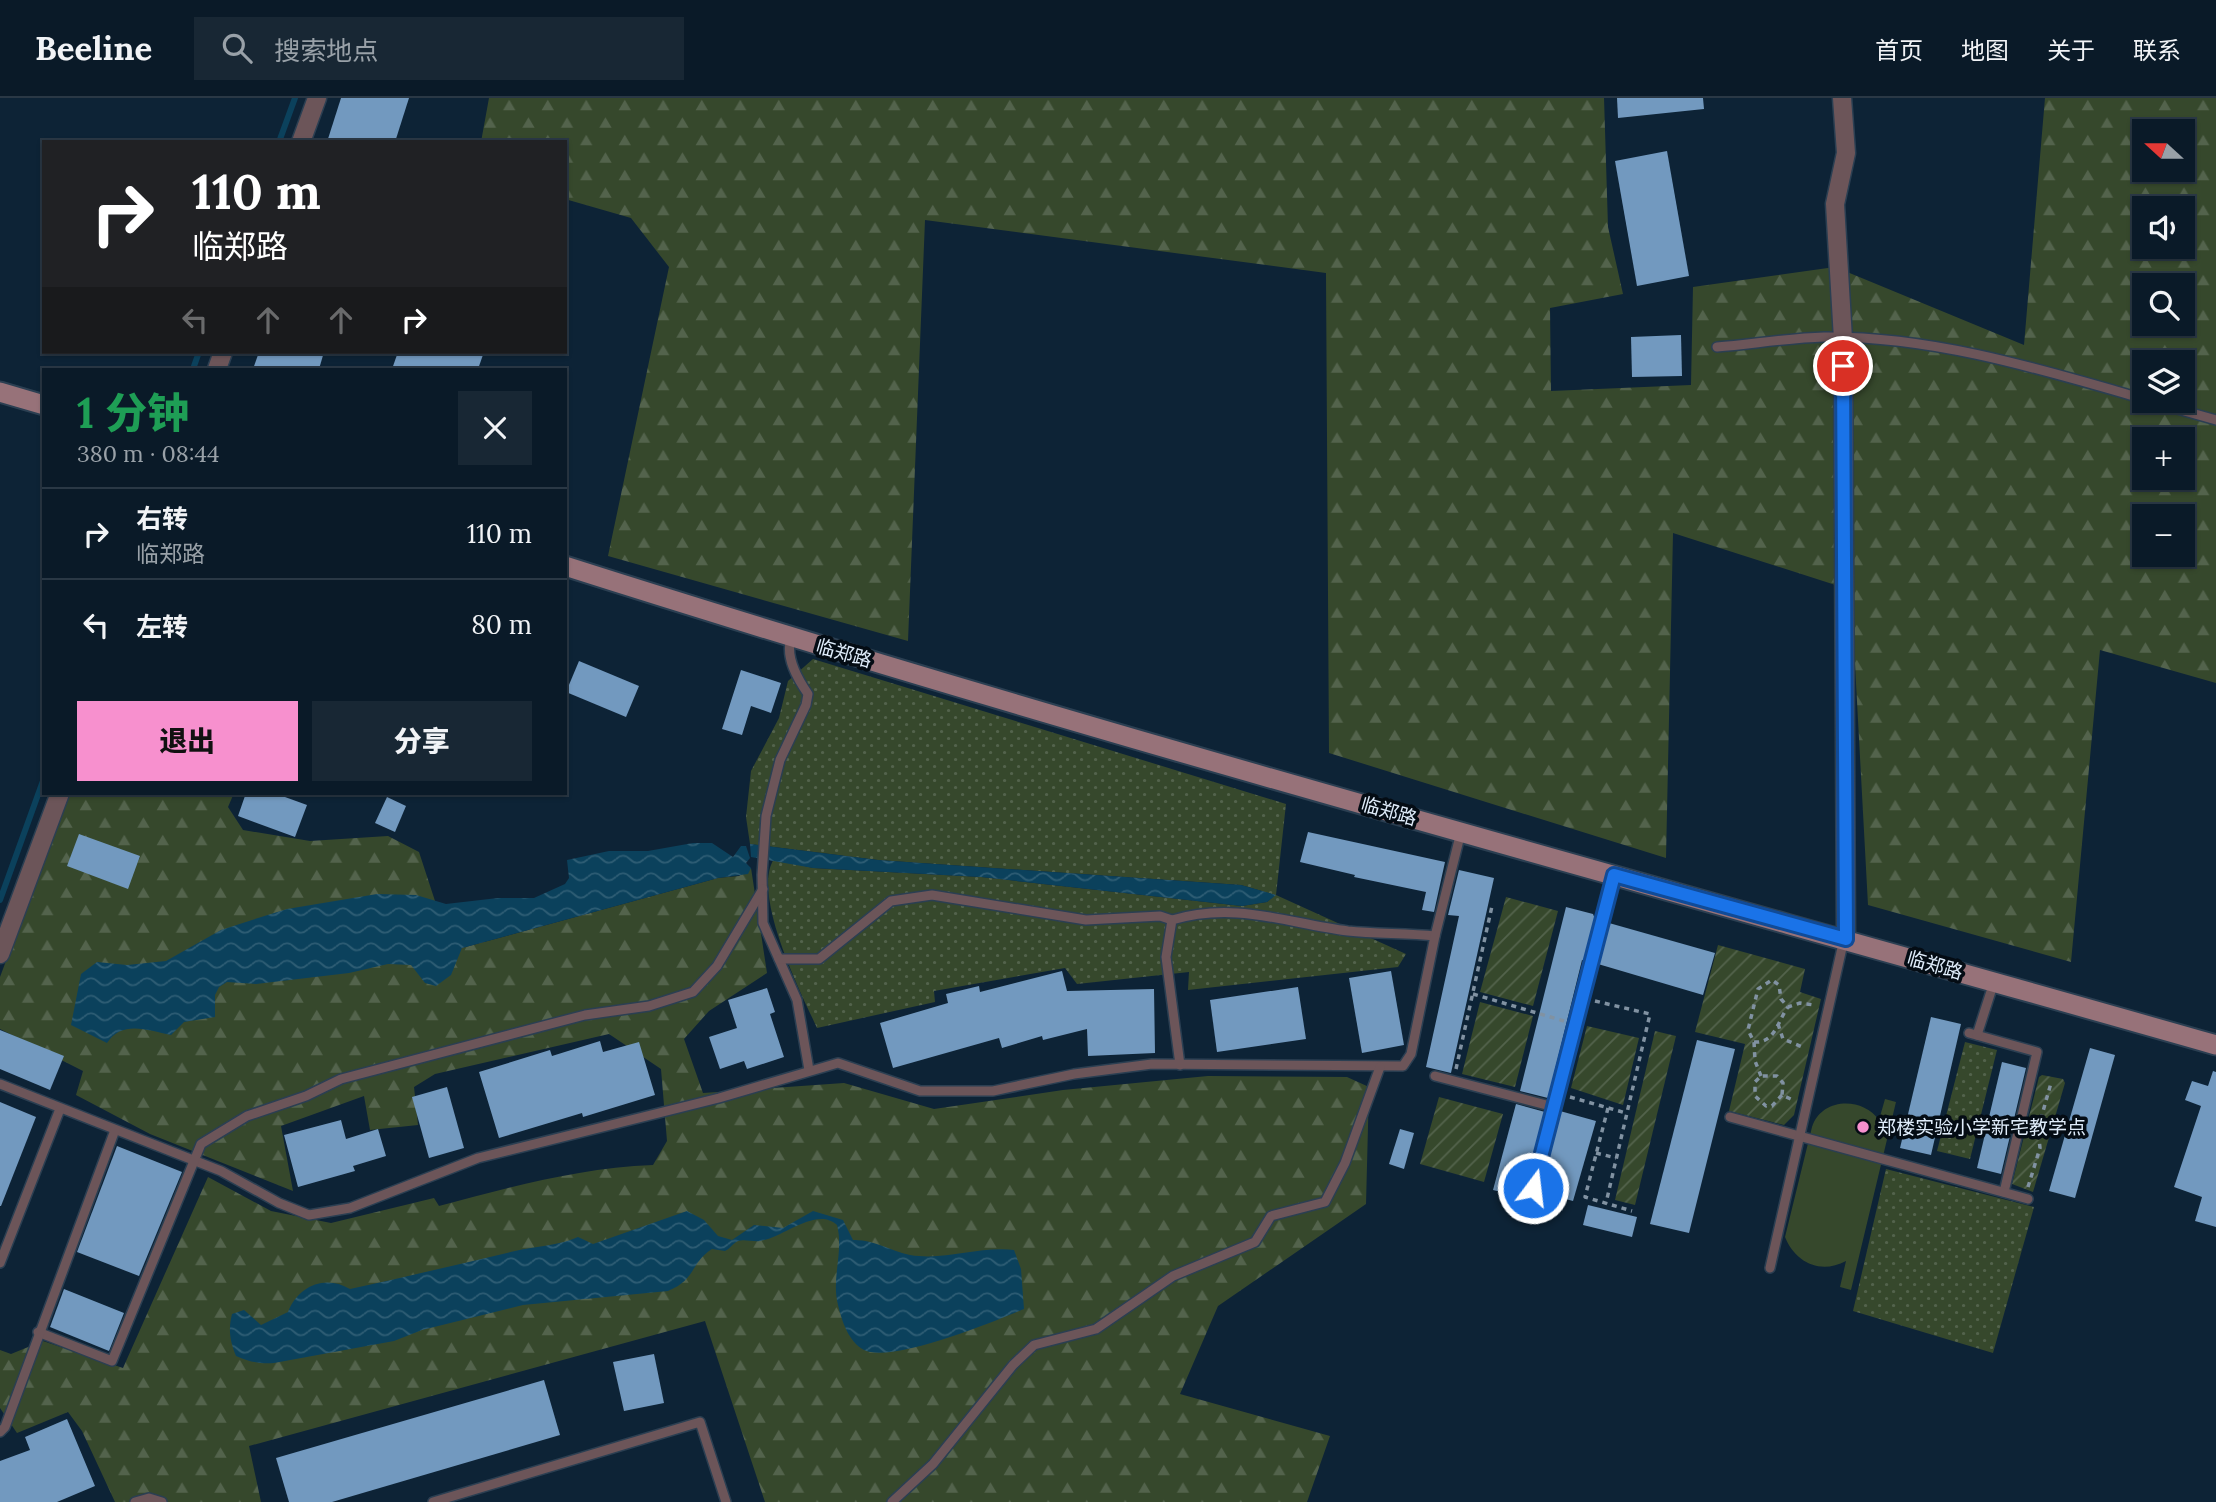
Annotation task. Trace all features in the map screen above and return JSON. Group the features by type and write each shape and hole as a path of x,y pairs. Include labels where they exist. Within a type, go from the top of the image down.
{"main road":[{"path":"0,392 42,404"},
{"name":"临郑路","path":"567,567 791,638 1461,832 2216,1045"}],"street":[{"path":"302,140 317,98"},
{"path":"1842,98 1846,153 1835,204 1843,339 1845,939"},
{"path":"0,954 59,795"}],"lane":[{"path":"1717,347 1824,337 1930,345 2040,369 2132,396"},
{"path":"2191,413 2216,420"},
{"path":"791,638 788,648 797,678 808,694 806,705 780,760 766,816 763,923 797,1000 810,1070"},
{"path":"0,1084 195,1161 309,1214 350,1209 478,1158 719,1098 838,1063 920,1091 993,1091 1074,1074 1152,1064 1403,1066 1409,1059 1435,936 1461,832"},
{"path":"1533,1188 1614,875"},
{"path":"38,1332 112,1361 201,1144 247,1116 306,1096 341,1079 585,1015 649,1006 693,992 717,965 763,889"},
{"path":"779,959 819,959 891,901 933,894 1086,920 1160,916 1172,920 1197,913 1230,911 1315,923 1349,931 1435,936"},
{"path":"1172,920 1166,957 1180,1065"},
{"path":"1770,1268 1845,939"},
{"path":"1994,982 1973,1034 2037,1052 2004,1192"},
{"path":"892,1502 933,1464 1013,1365 1034,1345 1096,1329 1173,1276 1255,1242 1271,1216 1325,1202 1345,1163 1380,1067"},
{"path":"1436,1076 1554,1107"},
{"path":"0,1263 60,1109"},
{"path":"1730,1117 2028,1199"},
{"path":"0,1432 5,1427 114,1130"},
{"path":"433,1502 699,1422 726,1502"},
{"path":"135,1502 149,1498 162,1502"}],"path":[{"path":"1453,1081 1492,905"},
{"path":"1761,1076 1755,1061 1754,1042 1748,1035 1748,1023 1756,994 1762,984 1772,980 1777,982 1781,999 1788,1007"},
{"path":"1472,994 1576,1024"},
{"path":"1582,998 1650,1014 1606,1203"},
{"path":"1754,1042 1767,1040 1788,1007 1800,1003 1829,1007"},
{"path":"1778,1024 1786,1041 1819,1052"},
{"path":"1772,1074 1781,1079 1782,1095 1772,1106 1760,1103 1754,1091 1755,1082 1761,1076 1772,1074"},
{"path":"2028,1199 2028,1177 2040,1148 2038,1129 2051,1083"},
{"path":"1558,1093 1627,1113"},
{"path":"1782,1095 1807,1106"},
{"path":"1608,1108 1585,1197 1632,1211"},
{"path":"1596,1153 1616,1158"}],"green space":[{"path":"489,98 1604,98 1608,227 1623,294 1550,308 1551,391 1691,385 1693,287 1835,267 2024,345 2045,98 2216,98 2216,683 2100,650 2071,962 1868,905 1851,590 1673,533 1666,858 1329,753 1326,273 925,220 908,641 608,556 669,267 631,218 567,200 567,140 481,140"},
{"path":"813,659 1286,804 1276,895 1406,954 1398,967 1188,990 1189,972 1077,984 1065,968 934,991 935,1002 817,1028 790,968 773,919 769,875 774,859 813,868 981,877 1242,906 1267,902 1275,895 1241,885 878,860 750,844 746,817 751,771 779,718 788,681"},
{"path":"68,795 233,795 228,807 243,830 310,841 388,836 419,852 435,901 462,948 718,878 739,876 751,868 767,973 709,1011 684,1039 703,1093 844,1083 934,1109 1063,1090 1208,1076 1347,1077 1369,1087 1366,1204 1218,1306 1180,1394 1330,1436 1307,1502 765,1502 705,1321 249,1446 261,1502 115,1502 82,1431 68,1412 17,1433 0,1408 0,1350 11,1354 43,1341 123,1368 208,1177 271,1211 331,1223 434,1198 439,1206 571,1174 653,1165 667,1141 661,1069 609,1034 435,1074 414,1087 418,1125 370,1130 364,1096 281,1126 293,1191 150,1134 76,1095 83,1071 0,1029 0,977"},
{"path":"1506,897 1558,911 1533,1006 1480,992"},
{"path":"1718,945 1805,969 1800,992 1821,999 1794,1115 1784,1125 1729,1111 1745,1044 1695,1032"},
{"path":"1480,1002 1533,1016 1515,1087 1462,1074"},
{"path":"1587,1026 1639,1038 1623,1105 1571,1088"},
{"path":"1655,1031 1676,1036 1635,1205 1615,1200"},
{"path":"1965,1042 1997,1050 1970,1159 1937,1151"},
{"path":"2042,1075 2063,1079 2065,1083 2033,1192 2012,1184 2039,1077"},
{"path":"1439,1097 1503,1114 1484,1182 1420,1164"},
{"path":"1885,1099 1896,1102 1851,1290 1840,1287 1846,1261 1827,1267 1810,1264 1795,1253 1785,1237 1812,1127 1817,1117 1833,1106 1853,1104 1872,1112 1879,1120"},
{"path":"1886,1169 2034,1207 1993,1353 1853,1311"}],"water":[{"path":"693,843 712,843 733,857 741,846 746,846 750,858 746,863 751,868 748,874 718,878 462,948 451,975 436,986 425,983 411,965 388,964 349,973 256,984 227,982 219,987 215,995 215,1017 184,1022 171,1035 144,1029 128,1029 120,1031 107,1043 71,1025 81,974 97,962 127,965 166,961 221,930 258,918 287,909 377,894 416,895 446,904 498,898 534,898 565,884 569,878 567,860 609,851 648,851"},
{"path":"750,844 878,860 1241,885 1276,895 1267,902 1242,906 981,877 813,868 751,857"},
{"path":"687,1211 704,1220 718,1236 732,1240 754,1225 783,1228 813,1211 843,1220 853,1240 868,1241 910,1255 936,1256 1014,1250 1021,1269 1024,1309 968,1331 919,1346 877,1353 864,1350 850,1336 838,1305 837,1225 820,1219 800,1224 760,1241 738,1241 725,1251 712,1249 684,1281 668,1291 523,1305 422,1330 394,1341 274,1363 255,1362 236,1356 232,1345 232,1314 244,1310 261,1325 288,1312 298,1295 313,1285 331,1283 350,1289 578,1237 593,1244"}],"building":[{"path":"341,98 409,98 396,140 328,140"},
{"path":"1617,98 1703,98 1704,109 1618,118"},
{"path":"1667,151 1689,276 1637,286 1615,161"},
{"path":"1681,335 1682,376 1632,377 1631,337"},
{"path":"258,354 323,354 319,368 253,368"},
{"path":"397,354 483,354 478,368 392,368"},
{"path":"579,661 639,686 626,717 567,692"},
{"path":"741,670 781,683 771,713 751,706 742,735 722,729"},
{"path":"245,795 280,795 307,805 295,837 238,816"},
{"path":"387,797 406,806 395,832 375,823"},
{"path":"1308,832 1445,862 1434,912 1422,910 1426,892 1300,862"},
{"path":"79,834 140,856 128,889 67,866"},
{"path":"1459,870 1494,878 1451,1073 1426,1067 1459,916 1448,915"},
{"path":"1566,907 1593,914 1595,919 1585,961 1582,960 1548,1098 1520,1091"},
{"path":"1609,923 1715,953 1703,995 1598,964"},
{"path":"1062,971 1067,991 1154,989 1155,1053 1088,1056 1087,1029 1043,1040 1042,1036 1002,1048 999,1038 893,1068 880,1023 948,1003 946,994 979,986 980,992"},
{"path":"1391,971 1404,1045 1362,1053 1349,978"},
{"path":"1298,987 1306,1039 1217,1052 1210,1000"},
{"path":"767,988 775,1012 770,1014 784,1057 747,1069 744,1061 720,1069 709,1037 737,1028 728,1000"},
{"path":"1931,1017 1961,1024 1931,1155 1900,1148"},
{"path":"0,1030 64,1056 50,1090 0,1069"},
{"path":"1697,1040 1735,1049 1689,1233 1650,1224"},
{"path":"600,1041 603,1052 639,1042 655,1095 499,1138 479,1072 550,1050 552,1056"},
{"path":"2090,1048 2115,1055 2075,1198 2049,1191"},
{"path":"2002,1062 2026,1068 2001,1174 1977,1168"},
{"path":"2213,1071 2216,1072 2216,1227 2195,1221 2202,1197 2174,1187 2201,1106 2185,1100 2192,1081 2208,1086"},
{"path":"447,1087 464,1148 429,1158 412,1097"},
{"path":"0,1102 36,1117 1,1206 0,1206"},
{"path":"1516,1104 1545,1112 1524,1198 1493,1190"},
{"path":"1560,1111 1596,1121 1573,1201 1539,1192"},
{"path":"341,1120 346,1139 378,1129 386,1156 353,1166 355,1171 298,1187 284,1135"},
{"path":"1400,1129 1414,1133 1404,1169 1389,1164"},
{"path":"117,1146 182,1172 139,1276 77,1252"},
{"path":"1588,1205 1637,1217 1632,1237 1583,1225"},
{"path":"64,1289 124,1313 109,1351 50,1327"},
{"path":"654,1354 664,1403 624,1411 613,1362"},
{"path":"544,1380 560,1435 332,1502 289,1502 276,1458"},
{"path":"67,1419 95,1486 57,1502 0,1502 0,1461 30,1450 25,1437"}],"waterway":[{"path":"280,140 295,98"},
{"path":"193,368 198,354"},
{"path":"0,900 42,784"}],"place":[{"name":"郑楼实验小学新宅教学点","path":"1863,1127"}],"route":[{"path":"1533,1188 1614,875 1846,939 1843,366"}]}
